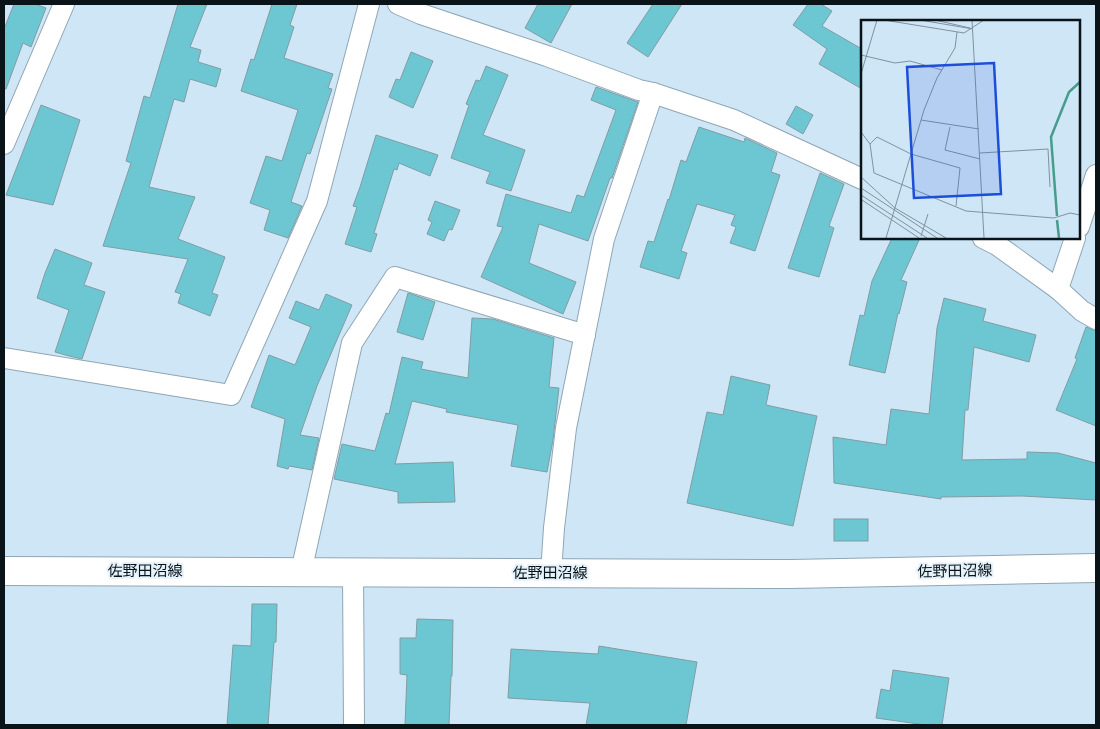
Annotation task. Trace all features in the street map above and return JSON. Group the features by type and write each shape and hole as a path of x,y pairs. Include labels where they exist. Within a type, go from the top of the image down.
{"main road":[{"name":"佐野田沼線","path":"4,571 791,574 1096,568"}],"street":[{"path":"4,144 64,4"},
{"path":"4,358 231,395 317,201 369,4"},
{"path":"398,4 421,14 547,56 639,90 734,120 861,180"},
{"path":"551,573 554,528 566,428 604,240 653,93"},
{"path":"1080,224 1096,175"},
{"path":"985,239 997,245 1058,289 1082,311 1096,319"},
{"path":"1058,289 1075,239"},
{"path":"301,572 352,343 395,277 585,335"},
{"path":"353,572 354,725"}],"building":[{"path":"14,4 35,4 46,8 31,47 23,43 6,89 4,89 4,29"},
{"path":"178,4 207,4 190,47 201,50 198,62 221,69 216,87 190,79 184,102 174,99 149,187 195,197 178,239 225,257 212,293 218,295 210,316 178,303 181,294 175,292 188,259 103,246 131,163 126,161 144,96 150,98"},
{"path":"272,4 297,4 290,25 294,27 284,58 333,74 328,88 332,89 310,154 307,153 291,202 302,206 288,238 264,230 270,210 250,203 266,156 282,161 298,110 241,91 251,59 254,60"},
{"path":"538,4 572,4 551,43 525,28"},
{"path":"653,4 682,4 648,57 627,43"},
{"path":"808,4 821,4 832,11 822,26 861,48 861,88 819,64 827,49 793,25"},
{"path":"411,52 433,61 413,108 389,97 396,79 400,80"},
{"path":"486,66 508,75 483,135 525,150 511,191 486,183 490,172 451,158 469,105 466,104 476,80 480,81"},
{"path":"596,87 638,102 588,241 539,224 529,263 576,282 563,314 481,277 503,227 497,226 506,194 571,213 577,195 584,197 616,110 591,100"},
{"path":"41,105 80,120 53,205 6,195"},
{"path":"796,106 813,115 803,134 786,124"},
{"path":"699,127 744,142 745,138 777,153 771,172 780,175 755,251 730,243 736,227 731,225 735,215 697,204 681,251 687,253 679,279 640,267 648,241 654,242 681,160 686,162"},
{"path":"376,135 438,155 430,176 399,163 397,170 394,169 374,233 377,234 371,252 345,244 357,207 353,206"},
{"path":"820,173 844,184 829,226 834,228 819,277 788,268"},
{"path":"435,201 460,210 452,230 449,229 444,241 427,234 432,222 428,220"},
{"path":"892,239 920,239 901,280 907,282 885,373 849,365 860,315 864,316 872,281"},
{"path":"55,249 92,263 84,285 105,292 82,359 55,352 69,310 37,298"},
{"path":"408,293 435,302 423,340 397,332"},
{"path":"326,294 352,305 317,386 300,435 319,438 312,470 289,466 288,469 277,466 285,419 251,407 269,355 295,365 311,327 289,318 296,301 319,310"},
{"path":"944,298 986,309 983,321 1036,335 1029,362 974,347 968,410 965,410 962,460 1027,459 1027,452 1058,453 1096,463 1096,500 1022,496 941,497 941,499 834,483 833,437 886,445 891,409 929,414 937,328"},
{"path":"472,318 493,319 554,338 549,387 559,388 547,472 511,466 518,425 446,412 447,409 412,401 395,464 453,462 455,502 398,503 398,492 334,479 342,444 375,451 386,413 389,414 402,357 423,362 421,369 468,378"},
{"path":"1086,327 1096,331 1096,426 1056,410 1077,359 1075,358"},
{"path":"731,376 770,385 766,405 817,416 793,526 687,503 707,412 723,415"},
{"path":"834,519 868,519 868,541 834,541"},
{"path":"252,604 277,604 276,642 274,642 268,725 227,725 233,645 251,646"},
{"path":"417,619 453,620 449,725 405,725 407,675 400,674 400,638 416,638"},
{"path":"599,646 697,662 686,725 586,725 590,703 508,698 511,649 598,654"},
{"path":"893,670 949,678 942,725 926,725 876,718 881,689 890,691"}]}
